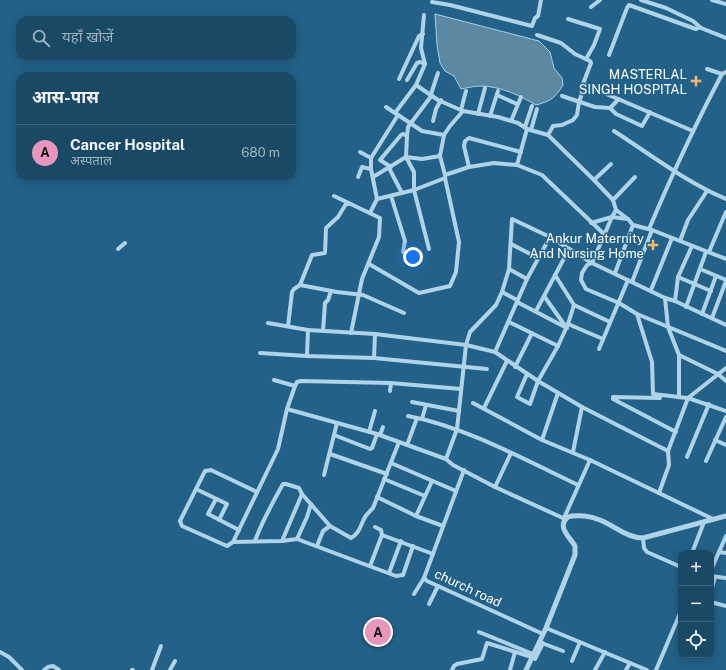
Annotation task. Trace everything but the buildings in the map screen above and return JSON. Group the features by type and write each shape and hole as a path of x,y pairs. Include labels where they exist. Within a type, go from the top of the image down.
{"street":[{"path":"432,2 450,5 532,26 535,18 538,16 541,0"},
{"path":"591,7 600,0"},
{"path":"641,0 666,8 693,20 700,27 726,38"},
{"path":"712,0 726,4"},
{"path":"609,55 629,5 696,29 700,27"},
{"path":"370,213 377,199 371,169 371,158 416,85 425,64 421,48 424,15"},
{"path":"568,19 600,29 594,45 586,59"},
{"path":"399,79 418,38 423,34"},
{"path":"537,35 562,43 575,54 590,61 591,63 583,84 585,85 579,102 577,115 573,120 562,125 553,126 548,135"},
{"path":"407,80 418,62 425,64"},
{"path":"599,349 630,281 674,171 693,131 724,73 707,70"},
{"path":"429,249 414,190 414,172 406,157 407,136 408,127 432,95 438,73"},
{"path":"416,85 462,111 511,121 548,135 613,200 616,210 633,225 650,229 726,259"},
{"path":"585,85 693,131"},
{"path":"478,114 485,88"},
{"path":"369,264 419,293 450,286 456,272 460,242 440,156 444,135 462,111 466,91"},
{"path":"490,116 497,93 517,104"},
{"path":"562,96 595,107 610,108 617,114 642,126 650,112"},
{"path":"511,121 521,97"},
{"path":"610,108 619,99"},
{"path":"433,121 436,109 441,100"},
{"path":"386,107 422,131 444,135"},
{"path":"517,165 534,108"},
{"path":"614,131 674,171 707,191 726,199"},
{"path":"402,193 390,167 380,160 401,135 403,134 407,136"},
{"path":"470,167 464,146 465,141 469,138 521,152"},
{"path":"360,152 371,158"},
{"path":"373,177 406,157 422,159 440,156"},
{"path":"377,199 414,190 470,167 494,163 517,165 542,175 605,235"},
{"path":"594,180 611,164"},
{"path":"358,177 362,167 371,169"},
{"path":"613,200 635,176"},
{"path":"680,240 688,220 707,191"},
{"path":"334,196 380,218 379,237 362,279 351,333"},
{"path":"391,196 405,241 403,252"},
{"path":"288,326 292,292 300,285 312,256 324,253 326,228 338,217 346,204 350,204"},
{"path":"616,210 592,264 587,265 582,273 581,280 586,289 619,303 637,314 726,352"},
{"path":"686,306 700,269 726,212"},
{"path":"591,223 612,217 628,219"},
{"path":"446,459 457,430 466,345 470,332 496,306 502,292 509,269 512,219 550,238 592,264 615,273 665,298 675,301 726,325"},
{"path":"615,273 633,225"},
{"path":"495,352 527,279 550,238"},
{"path":"651,290 672,238"},
{"path":"118,249 125,243"},
{"path":"510,244 538,258"},
{"path":"675,301 678,277 692,246"},
{"path":"536,311 569,249"},
{"path":"509,269 527,279"},
{"path":"700,269 726,281 712,318"},
{"path":"555,275 574,305 610,322"},
{"path":"702,314 716,276"},
{"path":"678,277 711,291"},
{"path":"300,285 358,294 404,313"},
{"path":"323,331 325,303 328,300 331,291"},
{"path":"502,292 567,326 603,340"},
{"path":"544,296 567,326"},
{"path":"665,298 668,327 679,355 679,397"},
{"path":"527,374 517,397 530,404 538,381 558,346 567,326 574,305"},
{"path":"637,314 652,362 653,394 688,398 726,411"},
{"path":"508,322 558,346"},
{"path":"268,323 308,330 375,334 466,345 495,352 515,367 582,408 668,451"},
{"path":"307,356 308,330"},
{"path":"515,367 532,333"},
{"path":"374,358 375,334"},
{"path":"260,352 307,356 374,358 487,369"},
{"path":"679,355 718,374 726,381"},
{"path":"484,408 507,361"},
{"path":"659,493 669,466 668,451 688,398 726,368"},
{"path":"274,380 295,386"},
{"path":"257,492 211,470 205,471 180,521 182,526 227,546 233,542 278,450 287,408 297,382 391,383 461,389"},
{"path":"390,391 391,383"},
{"path":"542,440 558,393"},
{"path":"676,432 613,398 679,397"},
{"path":"412,402 458,411"},
{"path":"473,403 542,440 573,452 714,519"},
{"path":"687,456 709,404"},
{"path":"422,419 426,405"},
{"path":"287,408 369,432 446,459 453,465 495,487 564,519 574,515 596,518 638,538 643,538 726,516"},
{"path":"573,452 582,408"},
{"path":"369,432 375,410"},
{"path":"408,416 457,430 511,453 578,485"},
{"path":"706,461 726,417"},
{"path":"407,445 417,418"},
{"path":"324,475 337,423"},
{"path":"334,435 370,449 372,448 383,427"},
{"path":"715,440 726,445"},
{"path":"255,541 259,530 283,484 299,488 302,494 330,526 351,538 355,536 359,532 365,516 373,508 399,442"},
{"path":"495,487 511,453"},
{"path":"330,454 387,474"},
{"path":"526,670 541,643 542,634 546,628 576,550 574,543 567,537 564,530 564,519 590,460"},
{"path":"391,463 456,491"},
{"name":"church road","path":"464,470 424,578 438,586 542,634"},
{"path":"384,479 425,496"},
{"path":"416,516 432,481"},
{"path":"196,489 227,504 219,520"},
{"path":"282,541 302,494"},
{"path":"377,498 416,516 443,526"},
{"path":"216,499 208,514 239,530"},
{"path":"297,539 311,504"},
{"path":"693,550 704,522"},
{"path":"317,546 323,531 330,526"},
{"path":"375,527 381,530 382,534 433,554"},
{"path":"370,566 382,534"},
{"path":"714,563 726,536"},
{"path":"643,538 644,548 648,552 678,566"},
{"path":"233,542 282,541 297,539 396,576 403,575 413,546"},
{"path":"388,574 401,541"},
{"path":"719,552 726,553"},
{"path":"714,576 726,578"},
{"path":"414,594 424,578"},
{"path":"429,604 438,586"},
{"path":"714,603 726,606"},
{"path":"656,670 678,618"},
{"path":"546,628 647,670"},
{"path":"479,632 533,656"},
{"path":"572,661 580,642"},
{"path":"452,670 457,664 482,659 487,643 533,656"},
{"path":"541,643 562,651"},
{"path":"152,670 161,646"},
{"path":"0,652 9,657 22,670"},
{"path":"510,670 515,652"},
{"path":"595,670 605,652"},
{"path":"170,670 175,661"},
{"path":"626,670 630,663"},
{"path":"44,670 53,666 59,670"}],"water":[{"path":"435,14 539,41 550,52 554,68 562,78 563,85 558,93 552,98 536,105 502,89 478,86 461,89 454,76 445,71 440,63"}],"place":[{"name":"MASTERLAL SINGH HOSPITAL","path":"696,81"},
{"name":"Ankur Maternity And Nursing Home","path":"653,245"},
{"name":"Cancer Hospital","path":"378,632"}]}
